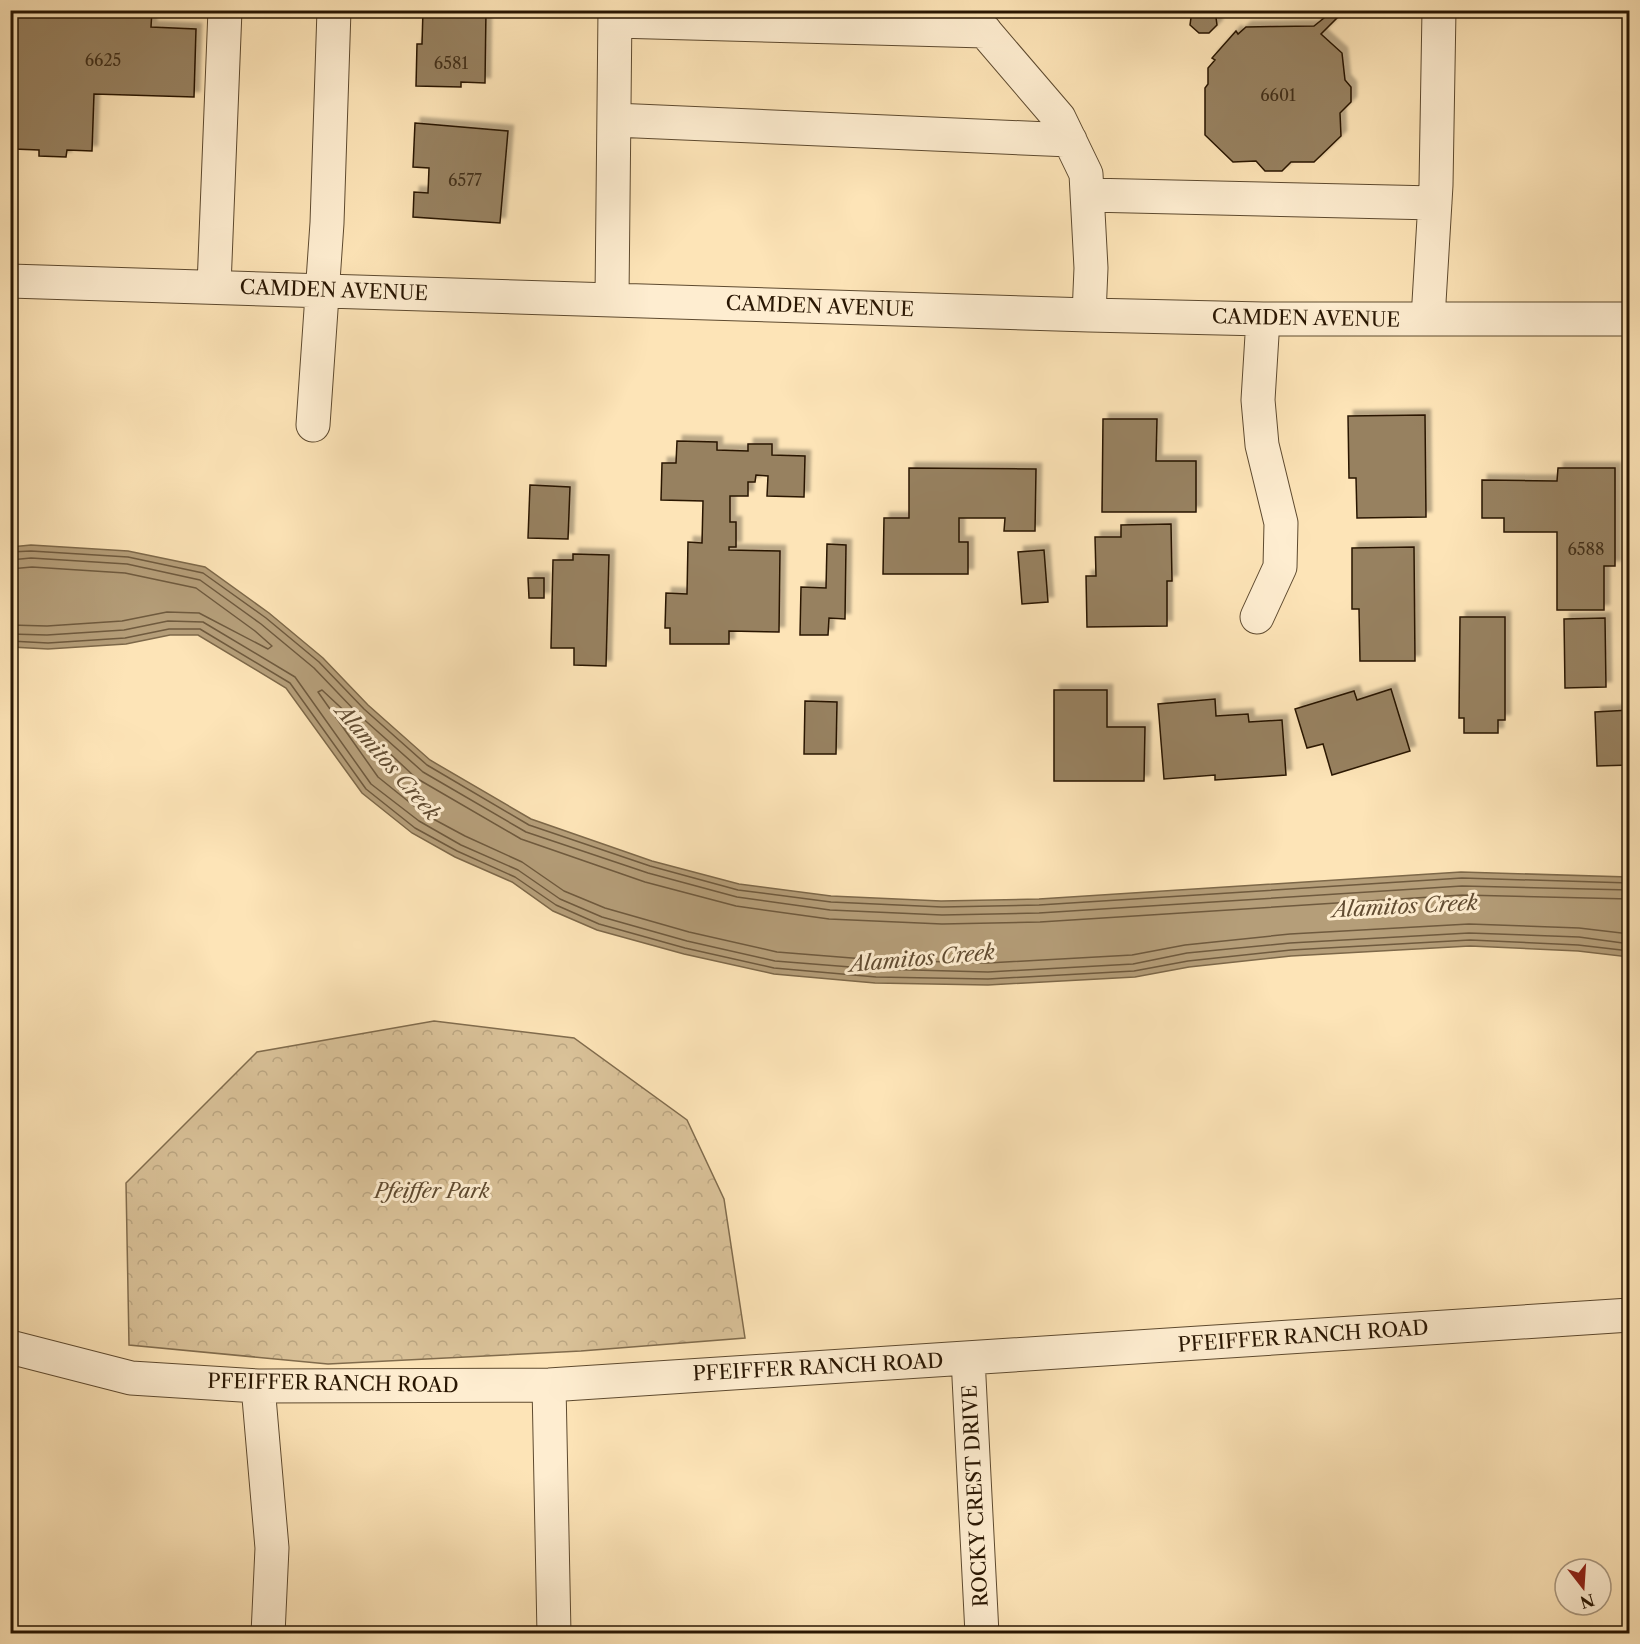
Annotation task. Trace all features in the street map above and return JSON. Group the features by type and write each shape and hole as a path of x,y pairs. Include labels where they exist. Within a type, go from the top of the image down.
{"street":[{"path":"214,286 225,10"},
{"path":"313,425 327,223 334,10"},
{"path":"1428,320 1436,194 1439,10"},
{"path":"612,298 615,16 976,21 1059,118 1086,174 1089,315"},
{"path":"614,120 1070,140"},
{"path":"1088,195 1436,194"},
{"name":"CAMDEN AVENUE","path":"10,280 1089,315 1263,319 1629,319"},
{"path":"1257,617 1280,567 1281,523 1262,445 1258,400 1263,319"},
{"name":"PFEIFFER RANCH ROAD","path":"10,1347 131,1378 258,1386 549,1385 1629,1315"},
{"name":"ROCKY CREST DRIVE","path":"968,1358 982,1634"},
{"path":"549,1385 554,1634"},
{"path":"258,1386 272,1548 268,1634"}],"green space":[{"name":"Pfeiffer Park","path":"434,1021 574,1038 687,1120 724,1199 745,1338 581,1351 328,1364 129,1345 126,1183 257,1052"}],"water":[{"name":"Alamitos Creek","path":"31,545 128,551 205,567 269,613 323,658 368,705 430,760 531,819 652,861 739,884 831,896 941,901 1039,899 1461,872 1629,877 1629,957 1578,951 1470,946 1291,956 1189,967 1135,977 988,985 875,983 774,974 684,954 597,930 553,911 512,882 455,857 412,833 362,793 286,688 198,635 170,635 126,644 48,649 11,647 11,547"}],"building":[{"path":"10,10 152,10 151,27 196,29 194,97 94,94 92,151 67,150 66,157 39,156 39,150 14,149 16,92 10,92"},
{"path":"423,10 486,10 485,83 461,82 461,87 416,86 417,44 422,44"},
{"path":"1034,10 1123,10 1117,16 1041,15"},
{"path":"1192,10 1215,10 1217,25 1209,33 1199,33 1190,25"},
{"path":"1334,10 1345,10 1321,34 1342,53 1345,80 1351,87 1351,102 1340,113 1341,136 1314,162 1291,162 1282,171 1265,171 1256,161 1233,162 1205,135 1205,88 1208,84 1208,68 1215,60 1212,58 1236,31 1238,34 1246,27 1314,26"},
{"path":"415,123 508,131 500,223 413,217 414,192 428,193 429,168 413,167"},
{"path":"1425,415 1426,517 1357,518 1356,478 1349,478 1348,416"},
{"path":"1103,419 1157,419 1156,461 1196,461 1196,512 1102,512"},
{"path":"677,441 717,442 717,450 748,451 748,444 772,444 772,455 805,456 804,497 767,496 768,476 756,475 755,482 748,482 748,496 730,496 730,522 736,522 736,547 729,547 729,550 780,551 779,632 729,631 729,644 670,644 670,628 665,628 666,593 687,594 688,542 702,543 703,501 661,500 662,463 676,463"},
{"path":"909,468 1036,469 1035,531 1004,531 1005,518 959,518 959,542 968,542 968,574 883,574 884,518 909,518"},
{"path":"1558,468 1615,468 1615,566 1604,566 1604,610 1557,610 1557,532 1504,532 1504,518 1482,518 1482,480 1557,481"},
{"path":"530,485 570,487 568,539 528,538"},
{"path":"1171,524 1172,581 1167,581 1167,626 1087,627 1086,576 1096,576 1095,537 1121,537 1121,525"},
{"path":"827,544 846,545 845,619 829,618 828,635 800,635 801,587 826,588"},
{"path":"1414,547 1415,661 1360,661 1359,609 1352,609 1352,548"},
{"path":"1044,550 1048,602 1022,604 1018,552"},
{"path":"573,554 609,555 606,666 574,665 574,648 551,648 553,560 573,560"},
{"path":"528,578 544,578 544,598 529,598"},
{"path":"1460,617 1505,617 1505,720 1498,720 1498,733 1464,733 1464,718 1459,718"},
{"path":"1605,618 1606,687 1565,688 1564,619"},
{"path":"1391,689 1410,751 1332,775 1323,744 1307,748 1295,709 1354,691 1357,700"},
{"path":"1054,690 1107,690 1107,727 1145,727 1144,781 1054,781"},
{"path":"1215,699 1216,716 1248,714 1249,722 1282,720 1286,775 1215,780 1215,775 1164,779 1158,704"},
{"path":"805,701 837,702 836,754 804,754"},
{"path":"1630,710 1630,765 1597,766 1595,712"}]}
